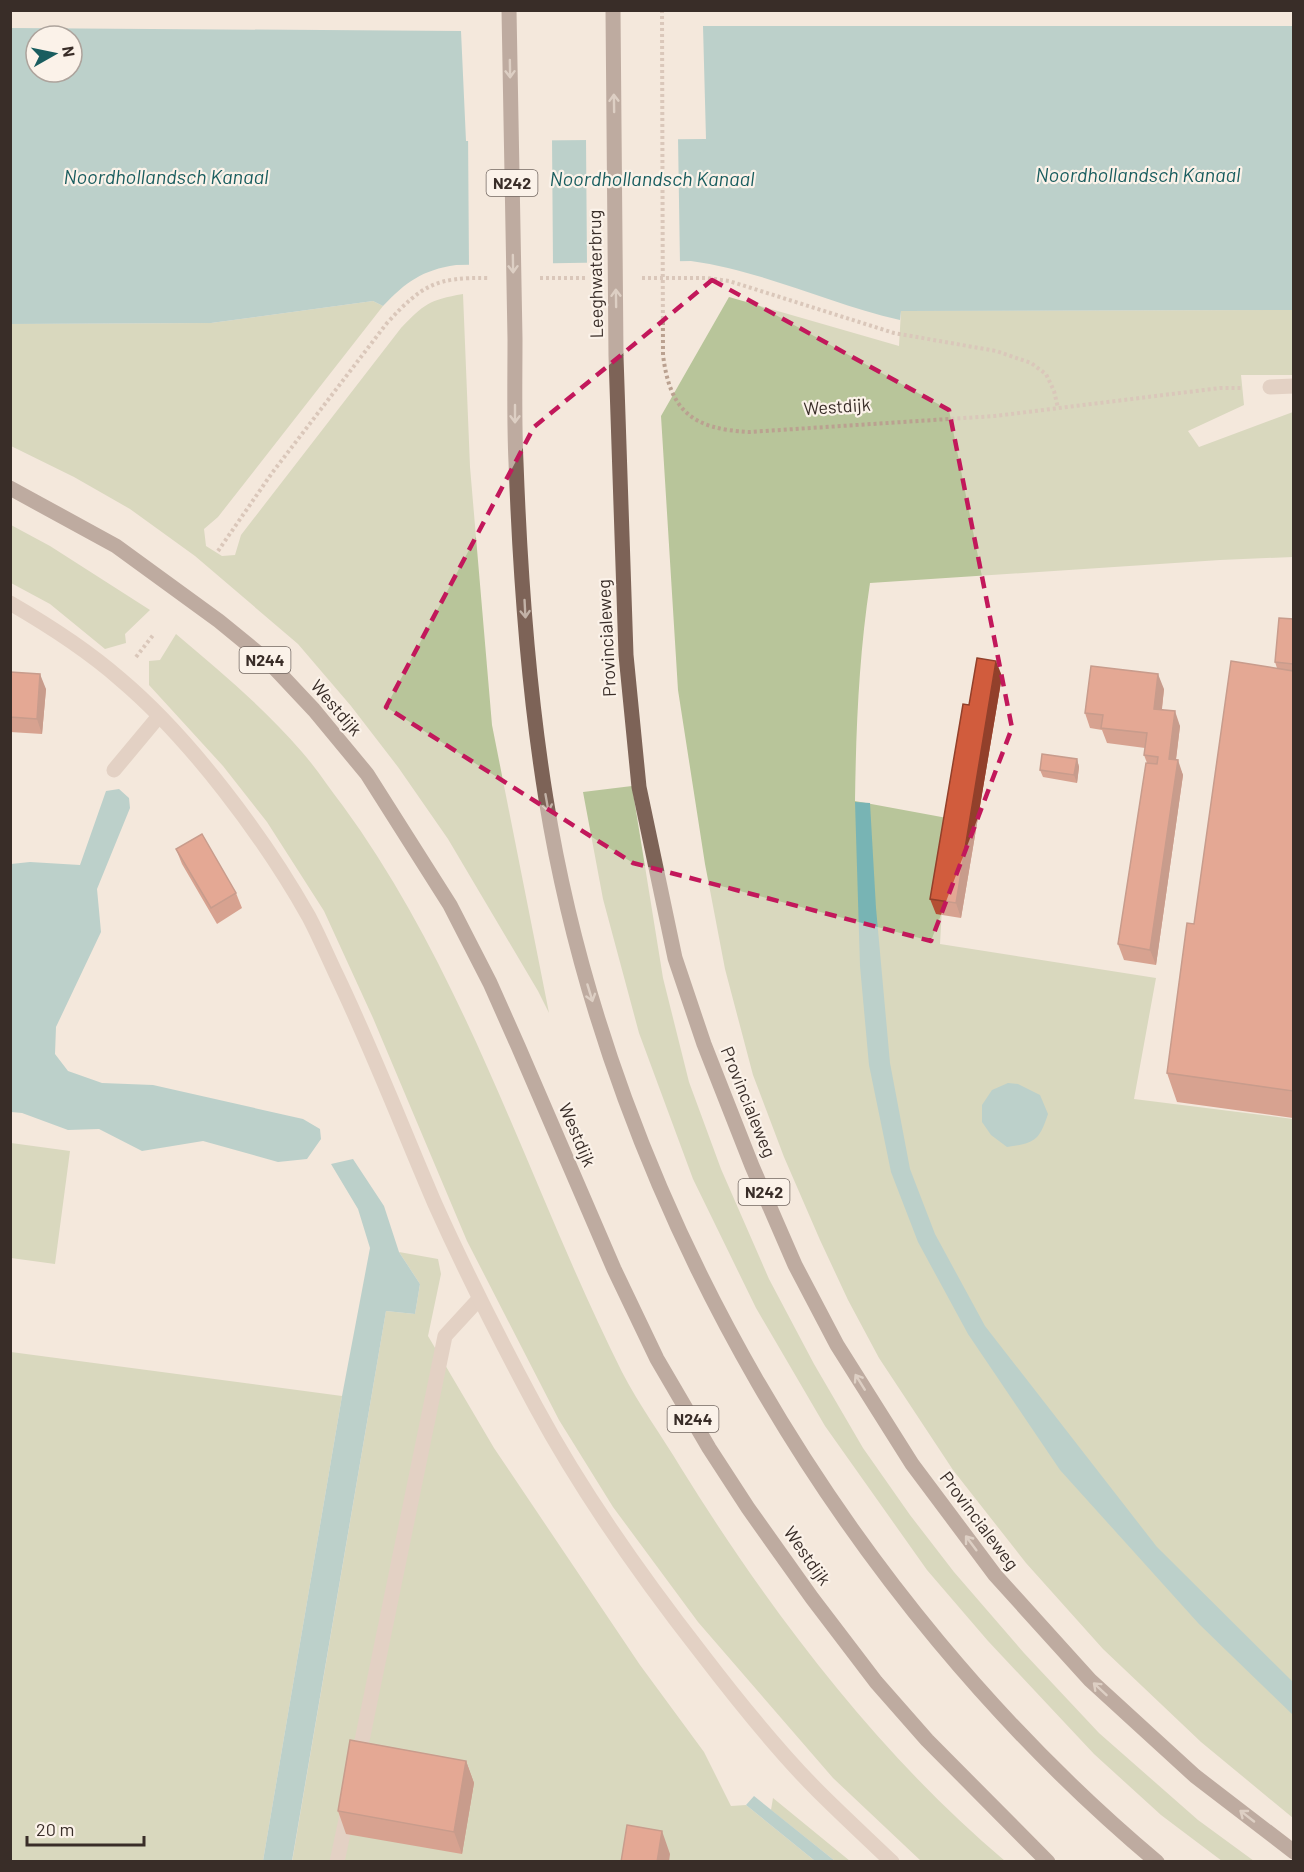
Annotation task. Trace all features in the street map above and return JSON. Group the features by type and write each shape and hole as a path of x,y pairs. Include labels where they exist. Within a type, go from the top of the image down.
{"main road":[{"name":"N242","path":"509,10 516,462 526,629 536,723 558,864 577,951 604,1040 648,1161 674,1221 726,1327 793,1440 846,1521 919,1618 1003,1717 1094,1807 1157,1862"},
{"name":"Leeghwaterbrug","path":"613,10 616,356"},
{"name":"Provincialeweg","path":"616,356 626,656 639,787 675,958 704,1044 752,1166 795,1265 837,1346 912,1464 995,1575 1090,1680 1195,1776 1293,1852"},
{"name":"Westdijk","path":"10,488 116,546 219,621 268,662 314,710 368,774 450,905 514,1036 614,1269 657,1359 709,1448 748,1508 812,1598 876,1682 927,1740 1048,1862"}],"street":[{"path":"1270,387 1293,387"},
{"path":"10,603 38,619 120,678 159,716 207,770 244,819 310,919 363,1032 436,1206 479,1299 539,1412 576,1475 613,1533 680,1625 757,1723 816,1790 892,1862"},
{"path":"114,770 159,716"},
{"path":"356,1770 445,1336 479,1299"},
{"path":"337,1862 351,1793"}],"path":[{"name":"Westdijk","path":"662,10 663,355 666,381 681,407 708,427 725,431 749,432 971,418 1220,388 1270,387"},
{"path":"218,551 272,473 387,323"},
{"path":"894,333 996,351 1031,363 1046,374 1054,391 1058,408"}],"highlighted area":[{"path":"712,280 949,410 1012,728 931,941 633,863 386,707 534,427"}],"green space":[{"path":"463,294 470,467 492,725 549,1013 448,839 398,767 351,706 298,644 195,556 130,509 74,477 11,446 10,324 211,323 373,301 383,306 218,517 204,529 206,546 222,556 235,555 241,535 401,328 428,304 442,298"},
{"path":"729,297 899,346 901,311 1293,310 1293,375 1241,375 1244,405 1188,431 1199,447 1293,412 1293,557 870,583 859,692 855,801 947,818 940,944 1156,978 1134,1099 1293,1119 1293,1818 1201,1742 1103,1649 1026,1563 953,1470 879,1358 848,1300 784,1157 753,1075 725,969 705,864 678,690 661,416"},
{"path":"11,525 50,546 150,610 125,634 126,643 105,649 50,604 11,583"},
{"path":"176,634 257,705 302,752 343,806 387,872 426,940 461,1011 588,1301 622,1372 715,1521 788,1626 869,1727 958,1819 1005,1861 921,1861 833,1778 698,1622 613,1507 559,1420 467,1241 373,1018 324,911 267,822 223,766 149,685 149,661 160,660"},
{"path":"632,786 663,978 689,1082 721,1169 769,1279 814,1364 863,1448 910,1515 954,1572 1024,1653 1099,1733 1198,1820 1254,1861 1222,1861 1161,1815 1094,1754 988,1641 927,1570 825,1426 756,1308 693,1179 639,1033 603,899 583,792"},
{"path":"11,1143 70,1151 55,1264 11,1258"},
{"path":"399,1252 438,1259 441,1274 428,1336 494,1448 640,1665 704,1752 731,1806 746,1805 815,1861 292,1862 386,1311 415,1314 420,1284"},
{"path":"11,1352 342,1396 263,1861 11,1862"},
{"path":"773,1798 850,1861 835,1861 771,1810"}],"water":[{"name":"Noordhollandsch Kanaal","path":"703,26 1293,26 1293,310 901,311 900,320 744,272 691,261 456,265 433,270 415,278 383,306 373,301 211,323 11,324 11,28 24,28 24,84 84,84 84,28 461,31 466,141 706,139"},
{"path":"119,789 129,798 130,808 97,889 101,932 56,1027 55,1054 68,1071 102,1083 153,1085 303,1119 320,1129 321,1139 307,1159 278,1162 203,1141 142,1151 99,1129 68,1130 22,1113 11,1112 11,864 30,862 80,865 106,791"},
{"path":"855,802 870,803 876,908 890,1063 910,1169 935,1234 985,1326 1157,1547 1293,1682 1293,1715 1199,1624 1060,1470 968,1334 918,1242 891,1172 869,1065 860,966"},
{"path":"1008,1083 1018,1084 1040,1095 1048,1114 1042,1130 1035,1139 1007,1147 991,1135 982,1122 982,1105 992,1090"},
{"path":"353,1159 384,1206 399,1252 420,1284 415,1314 386,1311 292,1861 263,1861 342,1396 370,1248 358,1209 331,1164"},
{"path":"754,1796 835,1861 815,1861 746,1805"}],"pier":[{"path":"468,129 469,138 552,138 553,266 469,268"},
{"path":"678,137 680,264 587,265 586,138"}],"building":[{"path":"1279,618 1293,619 1293,664 1275,662"},
{"path":"977,658 996,661 956,903 930,899 963,704 969,705"},
{"path":"1231,661 1293,671 1293,1091 1167,1073 1187,923 1194,924"},
{"path":"1091,666 1158,674 1154,709 1175,711 1169,759 1178,760 1150,950 1118,944 1146,763 1157,764 1158,757 1144,755 1147,733 1101,728 1103,715 1085,713"},
{"path":"10,672 40,674 37,719 10,717"},
{"path":"1042,754 1077,759 1074,775 1040,770"},
{"path":"202,834 236,893 211,908 176,849"},
{"path":"350,1740 466,1761 454,1832 338,1811"},
{"path":"627,1825 662,1831 657,1862 621,1862"}]}
